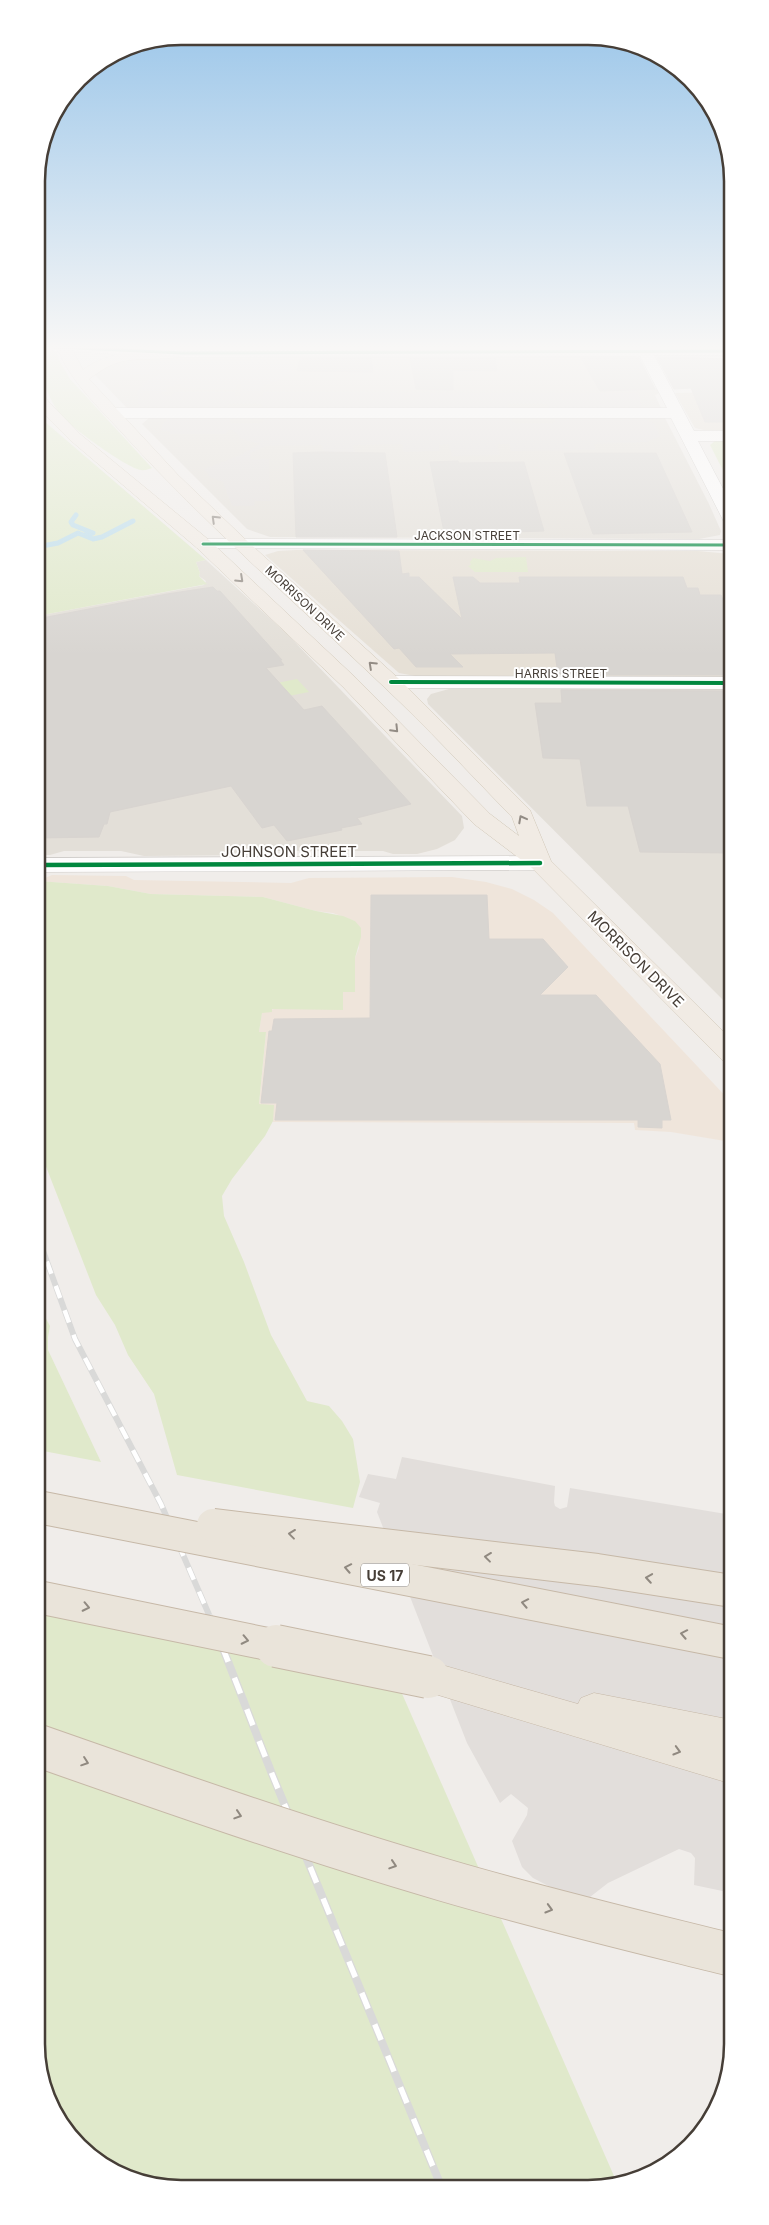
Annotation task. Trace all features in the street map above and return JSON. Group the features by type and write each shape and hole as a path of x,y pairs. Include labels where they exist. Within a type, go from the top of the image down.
{"highway":[{"path":"45,1507 597,1570 724,1590"},
{"name":"US 17","path":"45,1507 724,1641"},
{"path":"45,1598 724,1735"},
{"path":"428,1677 724,1765"},
{"path":"45,1748 226,1811 404,1868 588,1920 724,1954"}],"main road":[{"name":"MORRISON DRIVE","path":"89,449 203,544 350,683 482,819 540,864 724,1047"},
{"name":"MORRISON DRIVE","path":"145,449 172,478 240,544 391,682 522,815 540,864"}],"street":[{"path":"695,449 724,506"},
{"name":"JACKSON STREET","path":"203,544 724,545"},
{"name":"HARRIS STREET","path":"391,682 724,684"},
{"name":"JOHNSON STREET","path":"45,865 540,864"}],"shaded area":[{"path":"167,449 681,449 721,531 720,535 699,539 270,537 247,529"},
{"path":"251,449 260,449 251,453 251,460 269,459 270,501 255,501 254,506 232,506 223,482 210,477 204,469"},
{"path":"323,449 354,449 355,452 324,452"},
{"path":"403,449 439,449 439,451 404,452"},
{"path":"450,449 498,449 500,455 452,456"},
{"path":"510,449 596,450 511,451"},
{"path":"278,551 698,551 724,553 724,677 415,676 399,673 265,555"},
{"path":"206,560 287,634 462,816 464,828 455,840 437,849 417,854 393,854 383,851 275,851 261,855 144,856 121,851 64,851 45,855 45,615 204,585 206,581 199,576 200,573 196,562"},
{"path":"449,689 724,689 724,1001 428,704 427,699 431,694"},
{"path":"52,875 126,876 134,880 291,883 309,878 452,877 486,882 512,889 534,900 553,913 724,1095 724,1141 671,1132 635,1130 634,1123 272,1122 259,1105 266,1032 259,1032 262,1012 343,992 355,992 355,958 359,948 355,921 333,913 316,911 263,897 151,894 108,886 45,882 45,878"},
{"path":"402,1457 555,1486 554,1502 555,1506 560,1509 567,1507 570,1488 724,1514 724,1891 694,1885 695,1858 691,1853 679,1849 608,1883 590,1897 562,1893 533,1878 522,1867 512,1841 527,1815 528,1808 511,1794 500,1803 467,1743 377,1512 380,1503 359,1497 368,1474 396,1479"}],"green space":[{"path":"45,449 76,449 206,560 196,562 200,573 199,576 207,584 45,614"},
{"path":"104,449 134,449 152,468 141,470 134,468"},
{"path":"712,449 724,449 724,472"},
{"path":"526,557 528,572 475,572 468,566 471,565 470,562 473,558 490,561 496,558"},
{"path":"297,679 309,692 263,701 252,688"},
{"path":"45,882 108,886 151,894 263,897 343,916 355,921 361,928 361,937 355,958 355,992 343,992 343,1010 272,1009 272,1012 262,1013 259,1032 266,1032 259,1104 274,1105 273,1121 265,1136 232,1179 222,1196 224,1216 244,1262 271,1335 307,1401 329,1406 342,1421 353,1439 360,1482 353,1508 177,1475 154,1394 128,1355 115,1325 96,1295 45,1164"},
{"path":"45,1317 50,1326 48,1350 101,1462 45,1451"},
{"path":"45,1604 396,1680 615,2177 597,2180 172,2180 129,2170 113,2162 85,2140 68,2120 52,2088 46,2062"}],"building":[{"path":"293,453 385,453 397,537 296,537"},
{"path":"564,453 656,453 692,532 593,534"},
{"path":"458,461 459,463 524,462 544,531 444,532 430,462"},
{"path":"303,550 399,551 402,574 409,573 409,577 419,577 462,619 453,577 473,577 480,583 520,583 519,577 683,577 687,588 698,588 700,595 721,595 724,602 724,675 558,675 555,653 450,654 463,667 416,667 399,648 394,649"},
{"path":"213,587 220,591 282,660 280,660 284,665 266,668 304,710 322,706 411,804 357,818 362,824 341,828 342,830 287,841 274,825 262,828 231,786 110,812 107,824 104,824 99,837 45,838 45,617"},
{"path":"561,690 724,691 724,853 640,852 628,806 587,806 580,759 543,758 535,703 562,703"},
{"path":"371,895 487,895 489,939 543,939 568,967 540,995 596,995 660,1064 671,1120 662,1120 662,1128 638,1127 638,1120 275,1120 277,1103 261,1103 269,1031 272,1031 274,1019 370,1018"}],"waterway":[{"path":"76,515 71,522 73,525 93,533 85,535"},
{"path":"45,545 58,543 78,533 93,539 102,537 133,521"}],"railway":[{"path":"45,1256 75,1339 161,1504 223,1647"},
{"path":"222,1646 272,1774 439,2180"}],"cycle path":[{"path":"203,544 724,545"},
{"path":"391,682 724,683"},
{"path":"45,865 540,863"}]}
